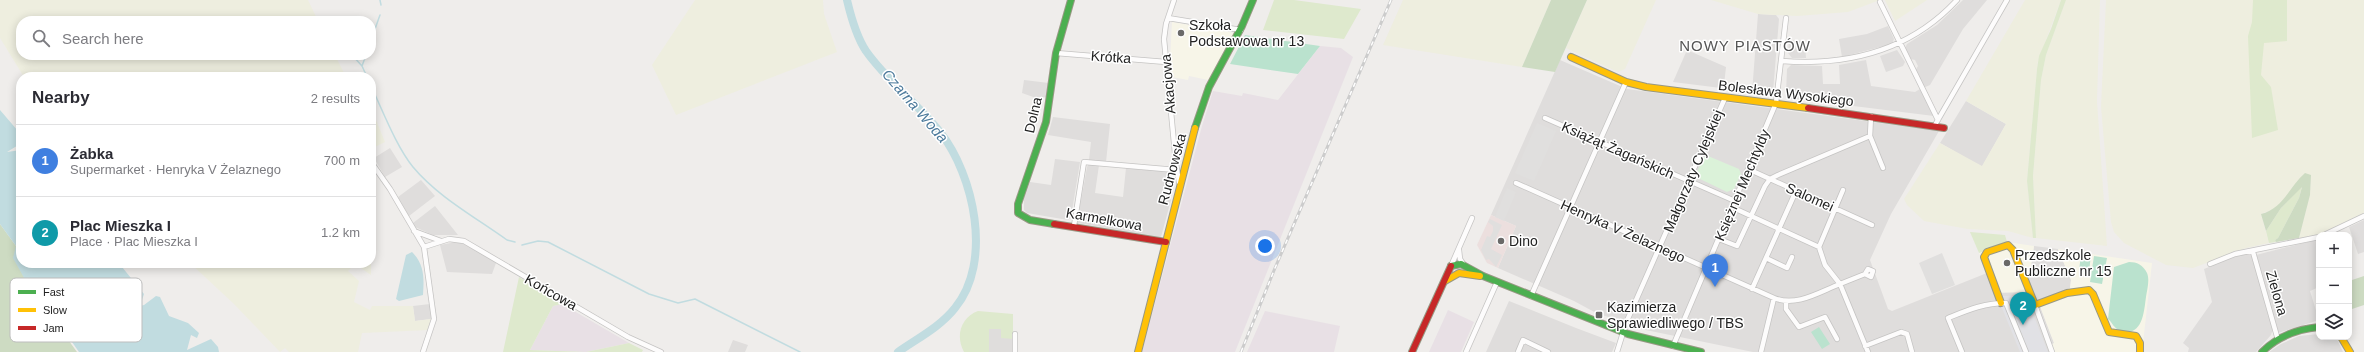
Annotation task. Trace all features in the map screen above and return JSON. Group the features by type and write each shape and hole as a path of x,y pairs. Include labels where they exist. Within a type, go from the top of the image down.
{"street":[{"name":"Dolna","path":"1038,221 1024,218 1018,209 1046,122 1056,53 1071,0"},
{"name":"Akacjowa","path":"1174,0 1168,18 1164,39 1176,170 1180,184"},
{"name":"Rudnowska","path":"1138,352 1180,184 1208,90 1241,30 1253,0"},
{"path":"1782,61 1811,62 1847,60 1868,56 1900,44 1931,24 1957,0"},
{"path":"1936,123 2007,0"},
{"path":"1880,2 1936,123"},
{"path":"1168,18 1241,30"},
{"name":"Księżnej Mechtyldy","path":"1673,346 1776,103 1786,18"},
{"name":"Krótka","path":"1056,53 1166,62"},
{"name":"Bolesława Wysokiego","path":"1572,57 1626,82 1725,98 1936,123 1944,128"},
{"path":"1531,296 1626,82"},
{"name":"Małgorzaty Cylejskiej","path":"1616,352 1623,332 1725,98"},
{"path":"1871,116 1870,136 1883,168"},
{"name":"Książąt Żagańskich","path":"1545,118 1735,201"},
{"path":"1719,239 1737,246 1764,186 1770,179 1870,136"},
{"path":"1074,226 1084,162 1176,170"},
{"path":"376,169 390,189 424,247 434,319 423,352"},
{"name":"Salomei","path":"1748,169 1872,225"},
{"name":"Henryka V Żelaznego","path":"1516,183 1752,289 1786,302"},
{"path":"1843,190 1819,247 1825,264 1840,284 1868,352"},
{"path":"1752,289 1796,191"},
{"path":"1738,210 1819,247"},
{"path":"2330,232 2364,216"},
{"path":"1412,352 1472,218"},
{"name":"Karmelkowa","path":"1038,221 1166,242"},
{"name":"Końcowa","path":"414,231 441,241"},
{"path":"2210,264 2235,254 2252,252 2269,246 2316,238"},
{"name":"Końcowa","path":"424,247 449,239 464,241 628,337 661,352"},
{"path":"2026,352 2003,303 1984,257 1987,252 2008,245 2013,250 2052,352"},
{"path":"1460,246 1460,256 1465,266"},
{"name":"Zielona","path":"2252,252 2278,340"},
{"path":"1766,258 1787,268 1792,257"},
{"path":"1451,266 1457,264 1465,266 1497,282 1623,332 1701,352"},
{"path":"1451,266 1462,273"},
{"path":"1443,282 1452,275 1462,273 1483,276"},
{"path":"1837,339 1825,317 1799,327 1786,309 1786,302 1797,301 1866,274"},
{"path":"1468,351 1497,282"},
{"path":"2035,305 2067,293 2089,290 2093,294 2109,332 2136,336 2140,343 2140,352"},
{"path":"1768,352 1761,351 1774,298"},
{"path":"1962,352 1948,318 1984,304 2003,303"},
{"name":"Zielona","path":"2262,352 2278,340 2306,329 2316,327"},
{"path":"1865,346 1901,332 1907,334 1912,352"},
{"path":"1015,334 1015,352"},
{"path":"1518,352 1523,340 1548,352"},
{"path":"2343,340 2350,352"}],"shaded area":[{"path":"0,0 308,0 316,16 16,16 16,60 338,60 344,72 21,72 0,38"},
{"path":"695,0 823,0 824,14 837,52 676,115 652,65"},
{"path":"1403,0 1551,0 1522,67 1383,45"},
{"path":"1587,0 1656,0 1625,69 1618,72 1566,48"},
{"path":"1711,0 1880,0 1848,12 1797,16 1758,14"},
{"path":"1885,0 1927,0 1895,21"},
{"path":"1963,0 1987,0 1963,29 1930,85 1923,88 1915,71 1918,66 1915,60 1911,59 1905,48 1907,44 1937,25"},
{"path":"2025,0 2061,0 2038,61 2037,69 2027,181 2033,238 2008,231 1968,229 1924,221 1907,205 1904,199 1940,143 1982,166 2006,124 1966,101"},
{"path":"2066,0 2100,0 2097,101 2107,246 2036,238 2033,176 2041,80 2046,55"},
{"path":"2106,0 2364,0 2364,215 2327,232 2316,232 2316,236 2299,238 2310,194 2311,175 2286,197 2277,208 2261,214 2269,243 2246,248 2193,268 2166,265 2124,243 2114,232 2111,222 2101,107"},
{"path":"1758,14 1776,15 1779,19 1773,92 1768,95 1752,93"},
{"path":"1172,22 1234,33 1208,80 1189,76 1188,80 1172,77 1170,60"},
{"path":"1888,26 1894,39 1892,44 1842,57 1839,39 1867,34"},
{"path":"1789,40 1805,41 1806,58 1792,58 1788,53"},
{"path":"1320,46 1341,48 1353,57 1235,352 1142,352 1202,126 1213,91 1242,96 1243,93 1278,100"},
{"path":"1687,50 1726,67 1724,85 1721,88 1673,82"},
{"path":"1897,50 1905,62 1903,66 1886,72 1880,56"},
{"path":"1560,60 1627,89 1939,131 1891,214 1870,260 1888,309 1892,311 1987,273 1998,292 2027,292 2034,246 2058,249 2071,280 2070,289 2038,301 2054,343 2051,345 2054,352 1753,352 1636,328 1630,323 1598,314 1574,301 1498,268 1516,226 1491,215"},
{"path":"1866,60 1871,86 1915,92 1920,89 1934,116 1789,98 1786,94 1787,69 1791,65 1822,66 1823,84 1840,84 1839,65"},
{"path":"1024,80 1049,83 1049,97 1036,98 1022,93"},
{"path":"1966,101 2006,124 1982,167 1940,143"},
{"path":"1053,117 1110,124 1106,162 1089,160 1091,142 1048,135"},
{"path":"376,120 385,142 376,146"},
{"path":"1537,123 1556,131 1534,181 1515,173"},
{"path":"390,148 402,167 385,177 376,161 376,157"},
{"path":"1055,159 1080,162 1071,217 1068,220 1027,213 1024,210 1024,199 1030,182 1051,185"},
{"path":"1089,164 1099,165 1095,193 1123,197 1126,168 1172,172 1171,200 1161,237 1077,223 1087,167"},
{"path":"421,180 435,196 409,216 398,197"},
{"path":"1507,188 1516,192 1504,221 1495,217"},
{"path":"435,206 458,235 433,235 415,227 413,223"},
{"path":"1491,215 1516,226 1498,268 1487,263 1477,245"},
{"path":"1490,219 1502,225 1491,249 1502,255 1496,267 1489,259 1486,260 1481,250 1487,236 1490,237 1493,231 1493,226 1488,222"},
{"path":"2364,220 2364,252 2358,254 2352,232 2349,227"},
{"path":"2316,240 2316,288 2310,291 2316,310 2316,321 2278,333 2256,255"},
{"path":"456,242 468,245 496,263 492,274 447,272 440,245"},
{"name":"Przedszkole Publiczne nr 15","path":"2007,242 2034,246 2027,292 1995,293 1979,253"},
{"path":"2058,249 2152,263 2142,352 2054,352 2051,345 2054,343 2038,301 2070,288 2071,280"},
{"path":"1942,253 1955,285 1932,294 1919,263"},
{"path":"2251,253 2273,329 2271,335 2256,352 2188,352 2189,348 2183,343 2212,302 2204,269 2237,256"},
{"path":"195,268 351,268 348,271 359,281 354,302 370,310 372,306 413,306 415,321 431,319 429,330 362,333 358,352 289,352 285,348 280,352 234,304"},
{"path":"361,268 371,268 371,275"},
{"path":"1997,296 2023,296 2027,299 2048,352 2020,352"},
{"path":"1509,301 1616,343 1612,352 1486,352"},
{"path":"430,304 431,319 415,321 413,306"},
{"path":"562,304 629,343 586,352 530,350 553,306"},
{"path":"1448,310 1474,322 1461,352 1429,352"},
{"path":"1265,311 1340,326 1334,352 1247,352"},
{"path":"989,329 1001,329 1013,339 1013,352 989,352"},
{"path":"2316,334 2316,340 2337,340 2343,352 2269,352 2281,344 2299,336"},
{"path":"733,340 748,345 745,352 728,352"}],"green space":[{"path":"1274,0 1294,0 1361,9 1344,39 1263,30"},
{"path":"1551,0 1587,0 1555,72 1522,67"},
{"path":"2061,0 2066,0 2046,55 2041,80 2033,176 2036,238 2033,238 2027,181 2037,69 2039,56 2051,29"},
{"path":"2253,0 2287,0 2287,41 2264,43 2261,75 2271,87 2278,130 2252,138 2248,36 2252,22"},
{"path":"1245,35 1320,46 1298,74 1230,64"},
{"path":"1708,156 1739,169 1741,174 1734,189 1727,192 1698,178 1696,174 1704,157"},
{"path":"2305,173 2311,175 2310,195 2299,238 2276,242 2275,240 2278,238 2299,198 2302,187 2281,208 2266,231 2261,214 2269,211 2280,203"},
{"path":"2302,186 2299,198 2278,238 2275,240 2276,242 2269,243 2266,231 2281,208"},
{"path":"0,224 16,246 16,268 23,268 26,278 10,278 10,342 70,342 77,352 0,352"},
{"path":"1970,232 2005,235 2007,242 1979,253"},
{"path":"2081,254 2091,255 2089,272 2079,271"},
{"path":"2094,256 2107,258 2102,284 2090,282"},
{"path":"2129,262 2137,263 2144,268 2148,276 2148,282 2141,322 2138,327 2128,332 2119,330 2108,319 2114,267"},
{"path":"2364,276 2364,305 2352,309 2352,304 2352,280"},
{"path":"519,277 562,304 553,306 530,350 586,352 503,352"},
{"path":"978,311 1013,314 1013,339 1001,338 1001,329 989,329 989,352 964,352 960,340 961,328 967,318"},
{"path":"1819,327 1830,344 1822,349 1811,332"},
{"path":"629,343 643,350 642,352 586,352"}],"water":[{"path":"0,110 16,129 16,146 7,152 16,151 16,246 0,224"},
{"path":"16,246 16,263 13,258"},
{"path":"412,252 419,262 423,272 423,295 399,301 396,299 406,255"},
{"path":"19,268 123,268 131,278 24,278"},
{"path":"156,296 160,297 169,316 188,323 199,333 197,338 191,335 187,350 211,339 218,347 219,352 79,352 72,342 142,342 142,306"}],"waterway":[{"path":"380,0 381,5"},
{"name":"Czarna Woda","path":"847,0 852,20 866,51 883,72 931,121 952,150 962,171 970,194 974,219 976,243 973,267 967,289 955,308 943,321 898,352"},
{"path":"376,26 380,15"},
{"path":"357,60 362,66 364,60"},
{"path":"362,66 365,72"},
{"path":"376,97 401,149 413,167 423,178 457,206 507,240 515,242"},
{"path":"522,245 538,241 548,242 649,294 678,303 695,299 800,352"}],"railway":[{"path":"1241,352 1275,268 1391,0"}],"traffic: fast":[{"path":"1054,224 1030,220 1018,213 1018,204 1046,122 1056,53 1071,0"},
{"path":"1195,128 1209,87 1242,26 1253,0"},
{"path":"1451,266 1461,264 1483,276 1628,334 1701,352"},
{"path":"2262,352 2281,338 2296,332 2316,328"}],"traffic: slow":[{"path":"1571,57 1626,82 1646,87 1808,108"},
{"path":"1138,352 1195,128"},
{"path":"2001,303 1984,257 1987,252 2008,245 2013,250 2035,305 2067,293 2089,290 2093,294 2109,332 2136,336 2140,343 2140,352"},
{"path":"1445,281 1459,273 1480,276"},
{"path":"2343,340 2350,352"}],"traffic: jam":[{"path":"1808,108 1944,128"},
{"path":"1054,224 1166,242"},
{"path":"1412,352 1451,266"}],"place":[{"name":"Szkoła Podstawowa nr 13","path":"1181,33"},
{"name":"Dino","path":"1501,241"},
{"name":"Przedszkole Publiczne nr 15","path":"2007,263"},
{"name":"Żabka","path":"1715,287"},
{"name":"Kazimierza Sprawiedliwego / TBS","path":"1599,315"},
{"name":"Plac Mieszka I","path":"2023,325"}],"district":[{"name":"NOWY PIASTÓW","path":"1745,46"}]}
